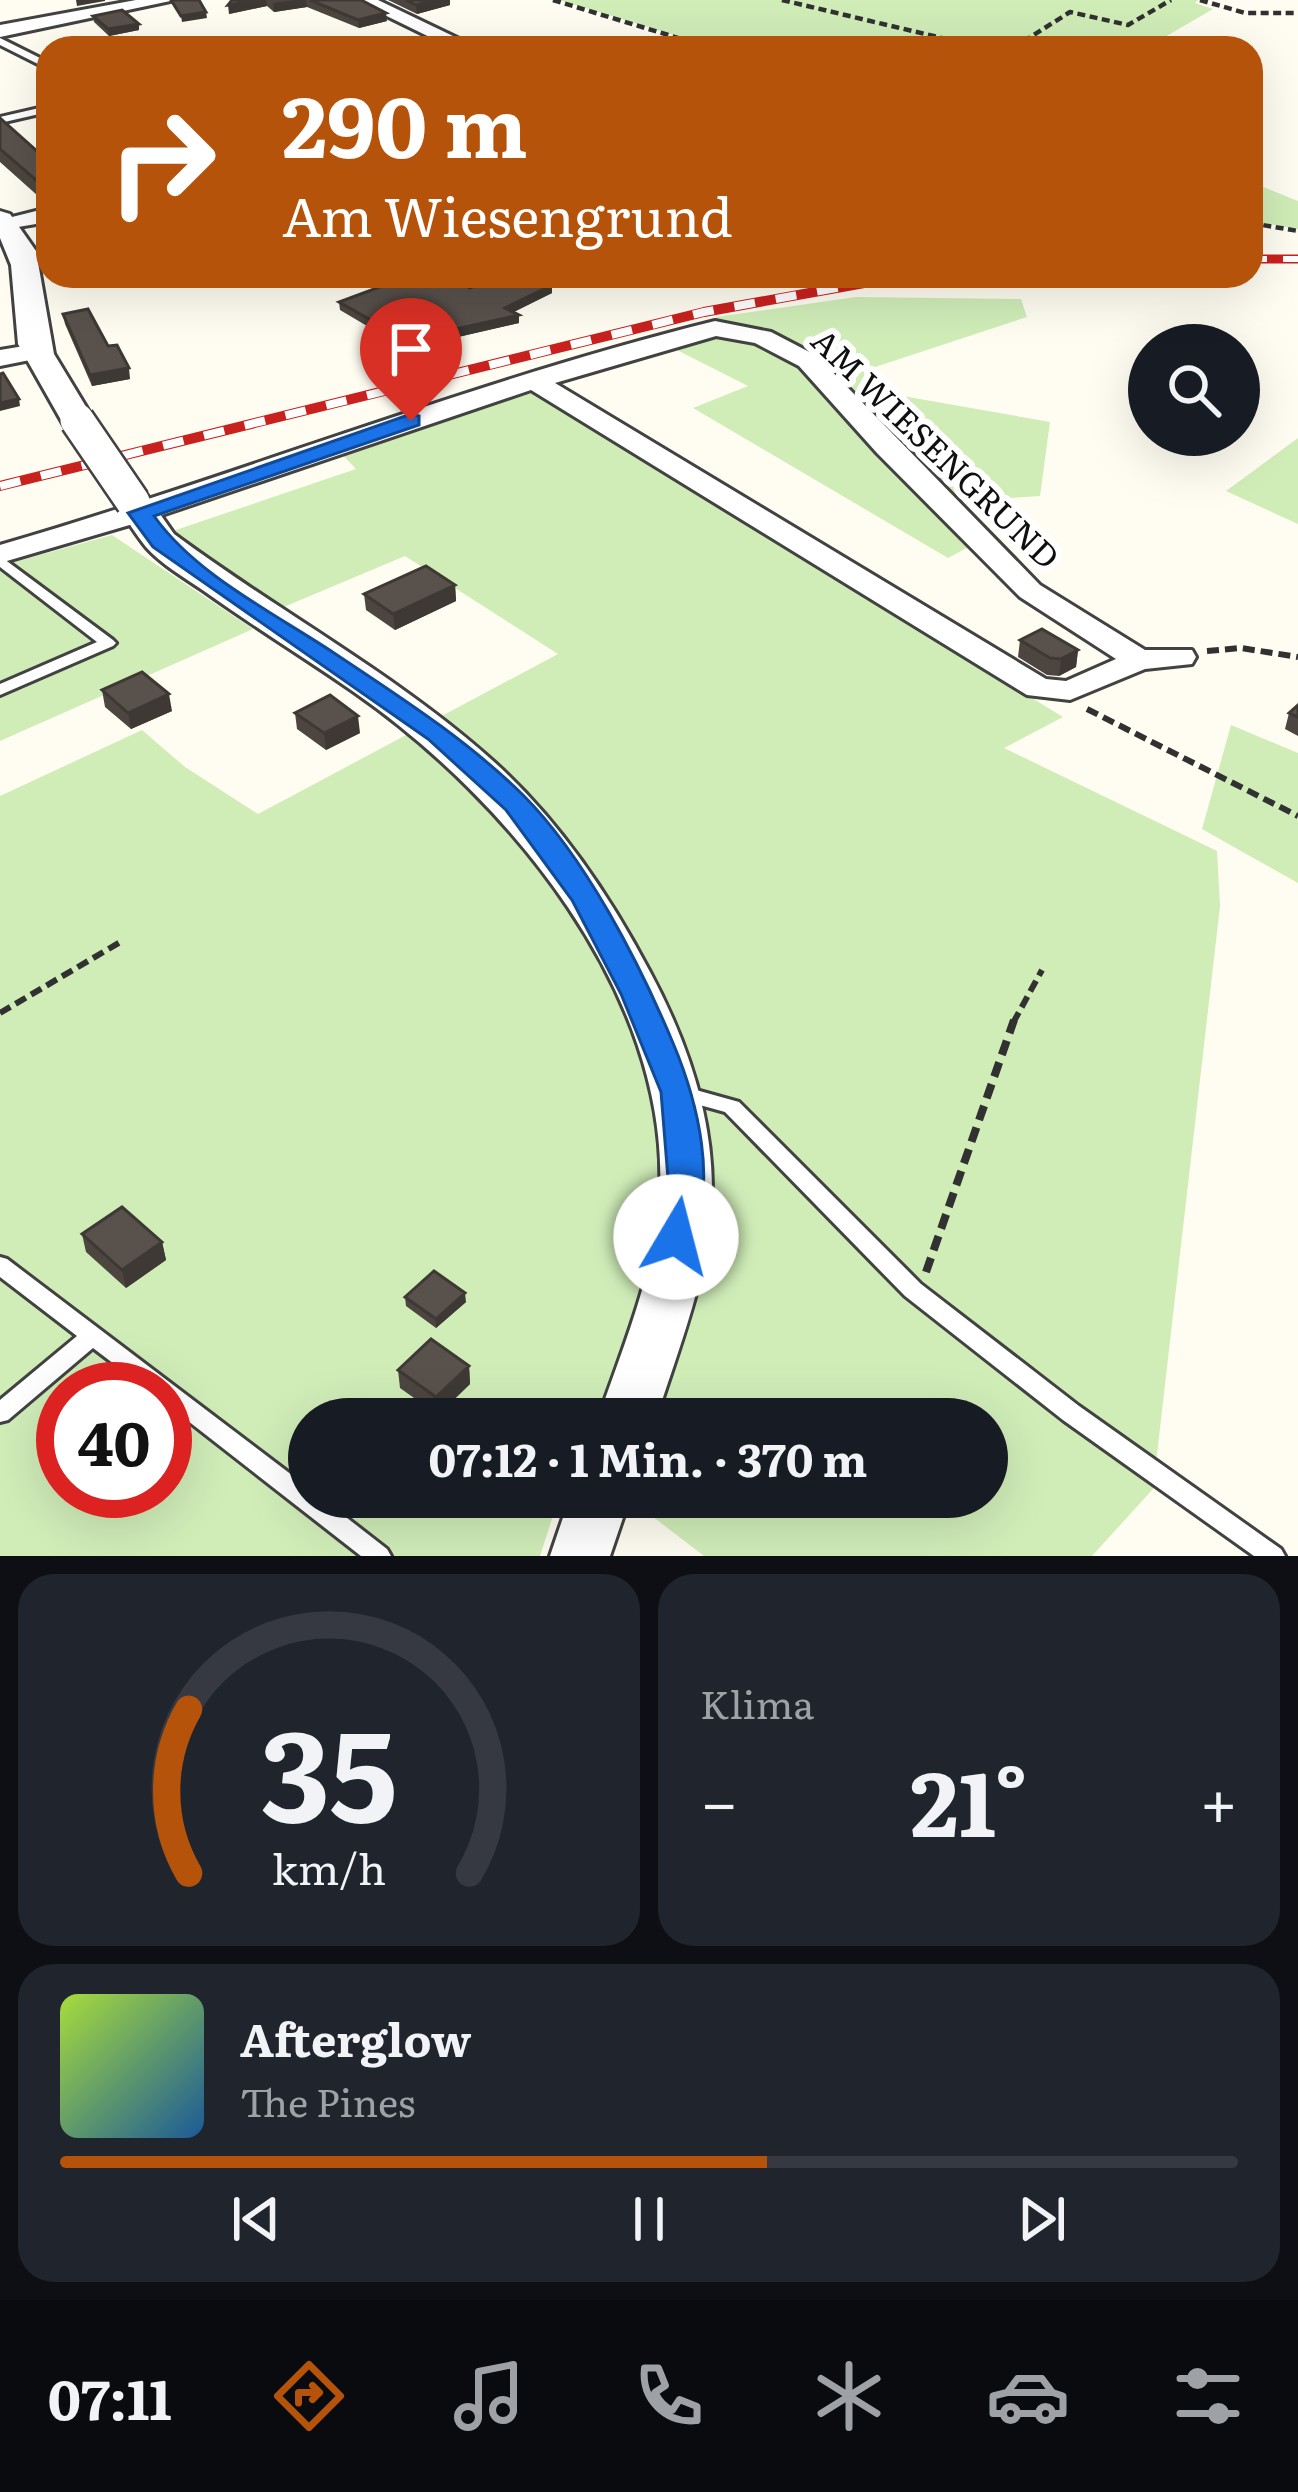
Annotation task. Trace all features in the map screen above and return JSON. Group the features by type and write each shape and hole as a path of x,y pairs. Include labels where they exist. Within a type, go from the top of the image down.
{"street":[{"path":"0,31 166,0"},
{"path":"363,0 442,36"},
{"path":"36,217 3,223 29,264 26,314 36,352 161,542 208,579 438,734 516,804 584,897 637,994 677,1092 686,1191 657,1329 633,1398"},
{"name":"AM WIESENGRUND","path":"0,557 136,507 715,328 778,344 824,377 1030,591 1139,660"},
{"path":"0,358 36,352"},
{"path":"534,381 1038,688 1056,692 1139,660 1181,657"},
{"path":"580,1556 593,1518"}],"lane":[{"path":"0,41 36,60"},
{"path":"0,120 36,112"},
{"path":"0,557 108,643 0,690"},
{"path":"677,1092 732,1107 913,1290 1071,1413 1273,1556"},
{"path":"0,1265 128,1362"},
{"path":"0,1413 93,1335"},
{"path":"192,1412 380,1556"}],"path":[{"path":"553,0 672,36"},
{"path":"782,0 934,36"},
{"path":"1031,36 1070,11 1128,25 1172,0"},
{"path":"1199,0 1245,13 1298,14"},
{"path":"1263,225 1298,231"},
{"path":"1181,657 1241,648 1298,657"},
{"path":"1056,692 1298,816"},
{"path":"0,1012 122,941"},
{"path":"913,1290 928,1270 1014,1020 1042,970"}],"green space":[{"path":"559,0 1198,0 1195,3 1213,9 1167,36 677,36"},
{"path":"1263,187 1298,201 1298,229 1263,223"},
{"path":"856,297 1021,299 1027,317 872,368 857,388 1050,422 1040,496 963,501 974,544 948,558 693,408 748,386 667,345 713,334 716,317"},
{"path":"527,390 1063,717 1004,748 1217,851 1220,906 1153,1489 1092,1556 704,1556 654,1518 1008,1518 1008,1398 288,1398 288,1518 552,1518 540,1556 0,1556 0,796 142,730 185,767 258,814 558,654 405,556 279,609 173,531 356,469 335,447"},
{"path":"1298,438 1298,524 1226,491"},
{"path":"112,535 253,629 0,741 0,566"},
{"path":"1231,725 1298,753 1298,883 1202,829"}],"building":[{"path":"171,0 199,0 206,12 181,16"},
{"path":"310,0 361,0 386,13 358,20"},
{"path":"122,10 139,24 108,29 93,16"},
{"path":"0,118 36,150 36,180 0,149"},
{"path":"377,288 546,288 505,308 519,315 406,340 339,302"},
{"path":"88,309 108,346 117,345 129,368 90,375 63,314"},
{"path":"3,373 19,399 0,403"},
{"path":"426,566 455,585 393,614 364,594"},
{"path":"1042,629 1078,650 1061,659 1050,658 1020,640"},
{"path":"142,672 169,694 128,713 102,690"},
{"path":"330,695 358,716 324,733 295,713"},
{"path":"122,1207 162,1242 122,1270 82,1234"},
{"path":"434,1271 465,1293 436,1319 405,1297"},
{"path":"431,1339 469,1366 436,1397 398,1370"}],"railway":[{"path":"1263,259 1298,259"},
{"path":"0,486 704,312 837,288"}],"route":[{"path":"411,421 140,513 161,542 208,579 438,734 516,804 584,897 637,994 677,1092 686,1191 676,1237"}]}
